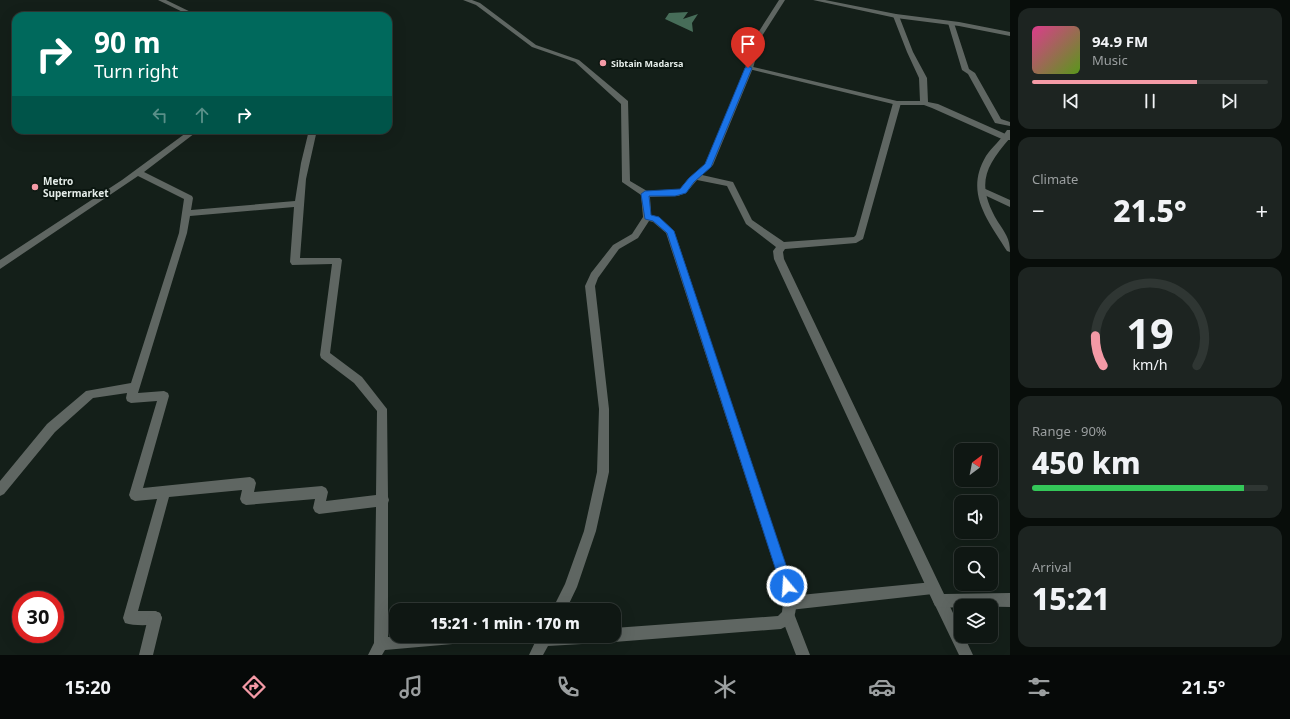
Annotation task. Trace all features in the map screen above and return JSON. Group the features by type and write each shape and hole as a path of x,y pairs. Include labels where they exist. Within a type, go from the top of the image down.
{"street":[{"path":"161,0 187,12"},
{"path":"466,0 478,4 534,46 577,61 625,103 626,182 645,194 675,194 683,191 692,180 709,165 748,68 759,36 782,0"},
{"path":"816,0 896,16 951,23 1010,34"},
{"path":"896,16 910,52 924,78 924,103"},
{"path":"951,23 966,70 971,73 998,121 1010,124"},
{"path":"748,68 897,103 924,103 935,106 1009,137"},
{"path":"697,177 730,184 749,222 782,246 856,240 860,237 897,103"},
{"path":"0,265 138,173 190,134"},
{"path":"312,134 308,144 298,204 296,262 337,260 325,355 358,380 382,409 383,500 378,650 421,643"},
{"path":"1009,137 997,146 985,166 980,182 980,190 981,199 1010,249"},
{"path":"138,173 189,198 183,233 131,398 164,396 135,495 250,483 246,499 322,492 319,508 383,500"},
{"path":"980,190 1010,204"},
{"path":"563,603 571,587 590,531 603,472 604,409 590,286 594,276 616,247 635,236 648,216 645,194"},
{"path":"187,213 298,204"},
{"path":"648,216 656,219 670,231 787,586 789,609 802,655"},
{"path":"782,246 778,251 780,259 933,588 966,655"},
{"path":"0,490 51,428 90,394 135,387"},
{"path":"146,655 155,618 130,618 165,492"},
{"path":"789,609 933,588"},
{"path":"940,601 1010,600"},
{"path":"621,634 781,622 789,609"},
{"path":"536,655 542,643"}],"shaded area":[{"path":"688,12 683,19 698,14 692,23 693,32 665,19 669,13"}],"place":[{"name":"Sibtain Madarsa","path":"603,63"},
{"name":"Metro Supermarket","path":"35,187"}],"route":[{"path":"748,68 709,165 692,180 683,191 675,194 645,194 648,216 656,219 670,231 787,586"}]}
